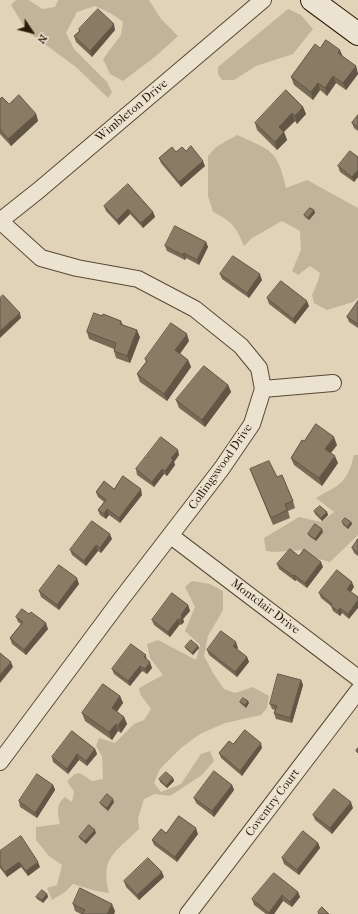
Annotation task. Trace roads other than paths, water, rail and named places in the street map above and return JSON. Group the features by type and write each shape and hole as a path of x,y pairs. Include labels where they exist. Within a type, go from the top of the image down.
{"street":[{"name":"Wimbleton Drive","path":"0,221 39,190 262,0"},
{"path":"312,0 358,34"},
{"path":"0,221 41,258 77,268 138,280 195,310 241,346 258,368 263,389 333,383"},
{"name":"Collingswood Drive","path":"0,762 119,602 171,536 252,424 263,389"},
{"name":"Montclair Drive","path":"171,536 358,678"},
{"name":"Coventry Court","path":"188,914 358,691"}]}
